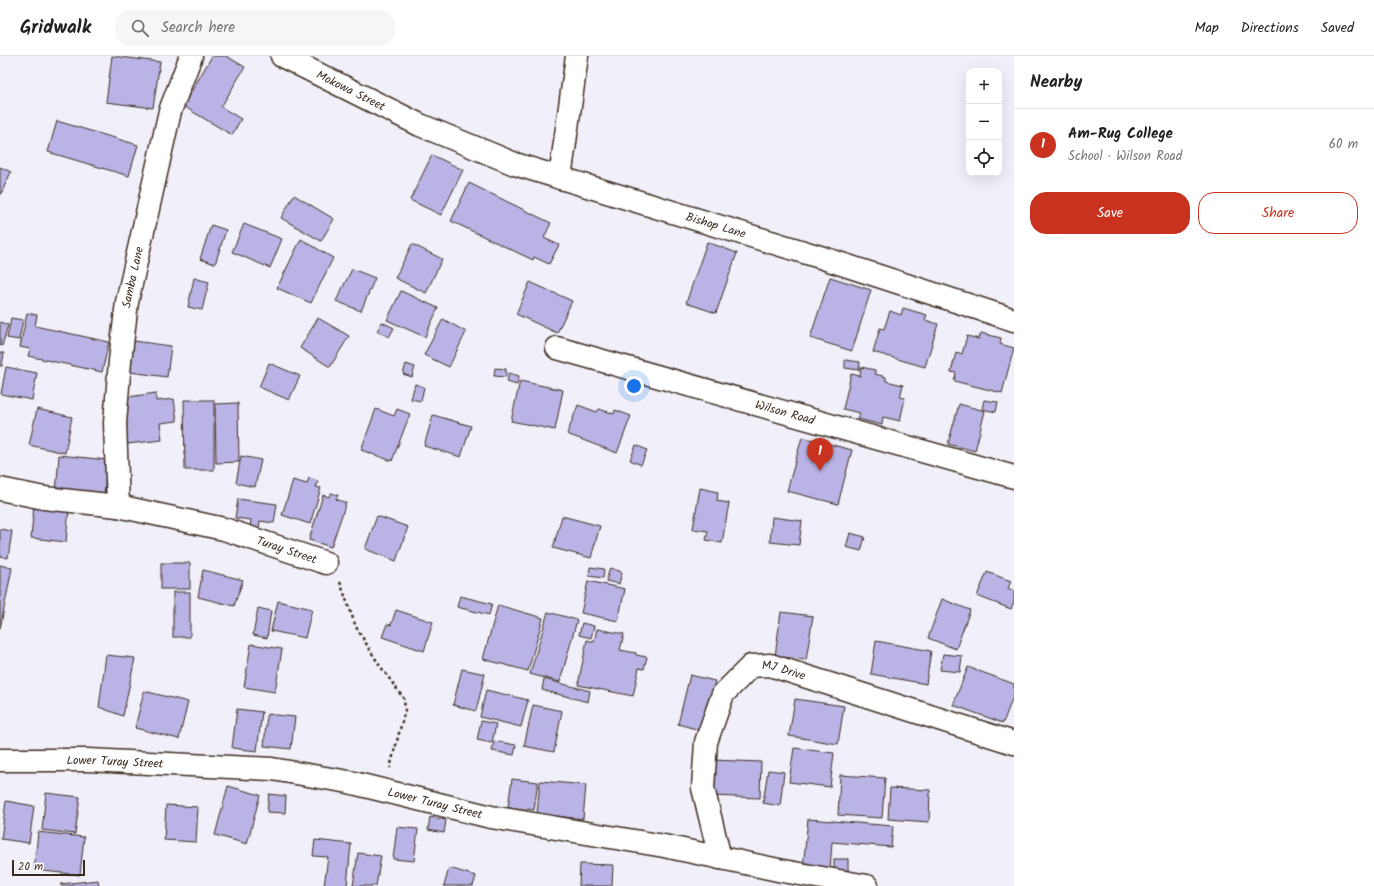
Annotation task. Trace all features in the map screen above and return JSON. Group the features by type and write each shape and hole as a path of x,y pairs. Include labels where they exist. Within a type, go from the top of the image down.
{"street":[{"name":"Samba Lane","path":"118,506 115,423 127,302 170,111 191,56"},
{"name":"Mokowa Street","path":"282,56 420,125"},
{"path":"560,178 577,56"},
{"name":"Bishop Lane","path":"420,125 515,164 820,257 1014,320"},
{"name":"Wilson Road","path":"556,348 1014,477"},
{"name":"Turay Street","path":"0,489 44,498 118,506 224,529 326,563"},
{"name":"MJ Drive","path":"720,858 703,788 706,742 723,694 751,666 770,665 1014,743"},
{"name":"Lower Turay Street","path":"0,760 88,760 272,769 349,782 491,817 664,846 783,872 867,886"}],"path":[{"name":"Turay Street","path":"326,563 336,572 356,627 378,663 404,698 404,710 384,791"}],"building":[{"path":"112,56 160,62 153,108 106,102"},
{"path":"212,56 226,56 245,67 221,107 241,119 232,135 183,106"},
{"path":"57,121 138,145 129,176 48,152"},
{"path":"432,155 463,170 441,215 410,200"},
{"path":"0,167 11,172 0,196"},
{"path":"469,183 551,223 544,238 559,245 549,264 534,257 533,260 451,221"},
{"path":"294,195 334,219 321,241 281,218"},
{"path":"244,224 282,239 270,268 232,252"},
{"path":"211,225 226,230 215,264 200,259"},
{"path":"301,239 333,258 311,303 277,288"},
{"path":"707,242 737,253 716,313 686,303"},
{"path":"412,244 442,259 426,293 395,278"},
{"path":"352,269 375,278 361,311 336,301"},
{"path":"830,277 871,290 852,351 810,338"},
{"path":"194,278 209,282 202,310 188,307"},
{"path":"530,282 572,301 557,333 516,314"},
{"path":"401,291 438,308 425,337 387,320"},
{"path":"903,308 927,315 925,320 938,324 925,367 873,352 880,328 884,329 890,311 901,315"},
{"path":"27,313 37,315 35,326 109,342 102,372 28,356 30,349 20,347"},
{"path":"11,318 23,320 19,340 7,338"},
{"path":"318,318 349,336 330,367 300,348"},
{"path":"443,319 466,332 449,367 424,355"},
{"path":"0,322 8,325 2,346 0,345"},
{"path":"382,322 394,328 389,337 377,331"},
{"path":"981,333 1001,338 1000,344 1014,348 1002,393 954,381 956,373 951,372 956,352 962,354 967,336 979,339"},
{"path":"134,341 171,346 167,377 130,372"},
{"path":"0,353 4,353 2,366 0,366"},
{"path":"845,360 860,362 859,370 845,368"},
{"path":"269,363 300,376 289,400 259,387"},
{"path":"406,364 415,367 412,377 403,374"},
{"path":"6,367 37,373 32,400 1,394"},
{"path":"861,367 875,370 875,374 886,377 886,381 903,385 900,397 905,398 900,421 883,417 882,425 858,419 860,413 843,409 851,374 860,376"},
{"path":"495,368 506,369 506,377 494,376"},
{"path":"509,373 519,376 517,385 507,382"},
{"path":"520,381 563,390 555,430 511,421"},
{"path":"415,384 424,387 421,401 411,399"},
{"path":"156,393 156,401 174,399 177,421 160,423 162,440 127,444 121,398"},
{"path":"184,400 214,400 214,470 185,470"},
{"path":"984,400 998,402 996,412 982,409"},
{"path":"238,403 239,462 216,463 215,404"},
{"path":"959,404 985,411 975,451 948,444"},
{"path":"578,405 597,412 599,409 614,414 615,410 631,416 617,453 567,434"},
{"path":"37,409 72,417 65,453 29,445"},
{"path":"376,409 394,416 397,409 410,414 392,461 361,450"},
{"path":"433,415 471,426 461,457 424,446"},
{"path":"802,437 852,450 838,504 787,491"},
{"path":"636,445 647,450 641,465 630,460"},
{"path":"59,455 107,460 104,497 56,493"},
{"path":"241,456 261,460 255,487 236,483"},
{"path":"309,478 318,481 316,487 321,488 310,524 282,515 293,480 307,484"},
{"path":"700,488 718,492 717,501 729,503 722,543 706,540 708,531 693,529"},
{"path":"331,493 338,495 336,499 346,503 331,547 309,540 323,495 329,497"},
{"path":"238,499 277,504 274,523 260,521 259,529 250,528 251,520 235,518"},
{"path":"34,505 69,508 66,542 31,538"},
{"path":"377,516 408,527 396,561 365,549"},
{"path":"562,516 600,526 591,558 553,548"},
{"path":"772,517 802,521 799,545 770,542"},
{"path":"0,529 12,531 8,558 0,556"},
{"path":"850,533 865,537 861,551 846,547"},
{"path":"161,563 190,563 190,589 161,589"},
{"path":"0,565 12,568 0,629"},
{"path":"590,567 604,569 603,578 589,576"},
{"path":"610,568 622,572 619,584 606,581"},
{"path":"203,570 243,580 234,606 198,597"},
{"path":"987,572 1011,581 1008,588 1014,591 1014,601 1011,609 977,596"},
{"path":"588,581 625,589 618,621 581,613"},
{"path":"173,592 190,592 190,637 173,637"},
{"path":"460,596 492,604 489,615 457,607"},
{"path":"942,599 970,610 956,649 928,638"},
{"path":"278,601 312,609 305,638 271,631"},
{"path":"498,605 543,618 528,671 483,659"},
{"path":"258,608 271,611 267,638 253,635"},
{"path":"396,610 433,622 424,651 382,637 387,624 391,625"},
{"path":"548,612 577,620 560,682 530,674"},
{"path":"781,612 813,616 806,660 775,656"},
{"path":"582,623 594,626 591,638 579,635"},
{"path":"597,629 624,634 620,650 647,657 644,669 639,668 633,696 578,685 587,640 594,642"},
{"path":"876,641 931,651 926,684 871,674"},
{"path":"251,644 282,649 275,692 244,687"},
{"path":"943,654 962,656 960,672 940,670"},
{"path":"106,655 135,658 123,716 99,707"},
{"path":"968,667 1014,684 1014,694 1003,723 953,705"},
{"path":"462,669 485,674 476,711 453,705"},
{"path":"690,675 715,681 703,731 678,724"},
{"path":"544,679 590,691 588,702 542,690"},
{"path":"486,690 528,700 521,727 480,717"},
{"path":"144,691 188,702 179,739 135,728"},
{"path":"795,699 844,706 838,744 789,736"},
{"path":"533,705 562,711 554,752 524,746"},
{"path":"237,709 262,712 257,751 232,748"},
{"path":"267,714 295,717 291,749 264,746"},
{"path":"481,721 496,724 492,743 477,740"},
{"path":"494,741 516,745 514,755 492,751"},
{"path":"794,748 834,753 830,787 789,782"},
{"path":"713,760 761,762 760,798 711,796"},
{"path":"768,770 784,772 780,806 763,803"},
{"path":"840,775 885,778 882,818 838,815"},
{"path":"512,779 538,782 534,810 508,807"},
{"path":"540,781 586,785 583,819 537,814"},
{"path":"228,786 260,795 247,844 215,835"},
{"path":"890,788 930,790 929,822 888,819"},
{"path":"46,793 80,797 75,834 42,830"},
{"path":"269,794 286,796 285,813 267,812"},
{"path":"6,801 34,806 29,843 1,839"},
{"path":"166,805 198,807 196,842 164,840"},
{"path":"430,817 446,820 444,833 428,830"},
{"path":"808,819 893,826 891,847 832,842 830,870 803,868"},
{"path":"397,827 418,829 414,861 393,859"},
{"path":"38,832 84,837 80,875 34,870"},
{"path":"315,840 351,844 347,886 324,886 328,857 313,856"},
{"path":"358,853 381,856 376,886 353,886"},
{"path":"834,859 848,859 848,873 834,873"},
{"path":"580,864 613,865 612,886 579,886"},
{"path":"449,868 476,876 473,886 444,886"},
{"path":"98,880 99,886 61,886 61,884"}],"place":[{"name":"Am-Rug College","path":"820,471"}]}
